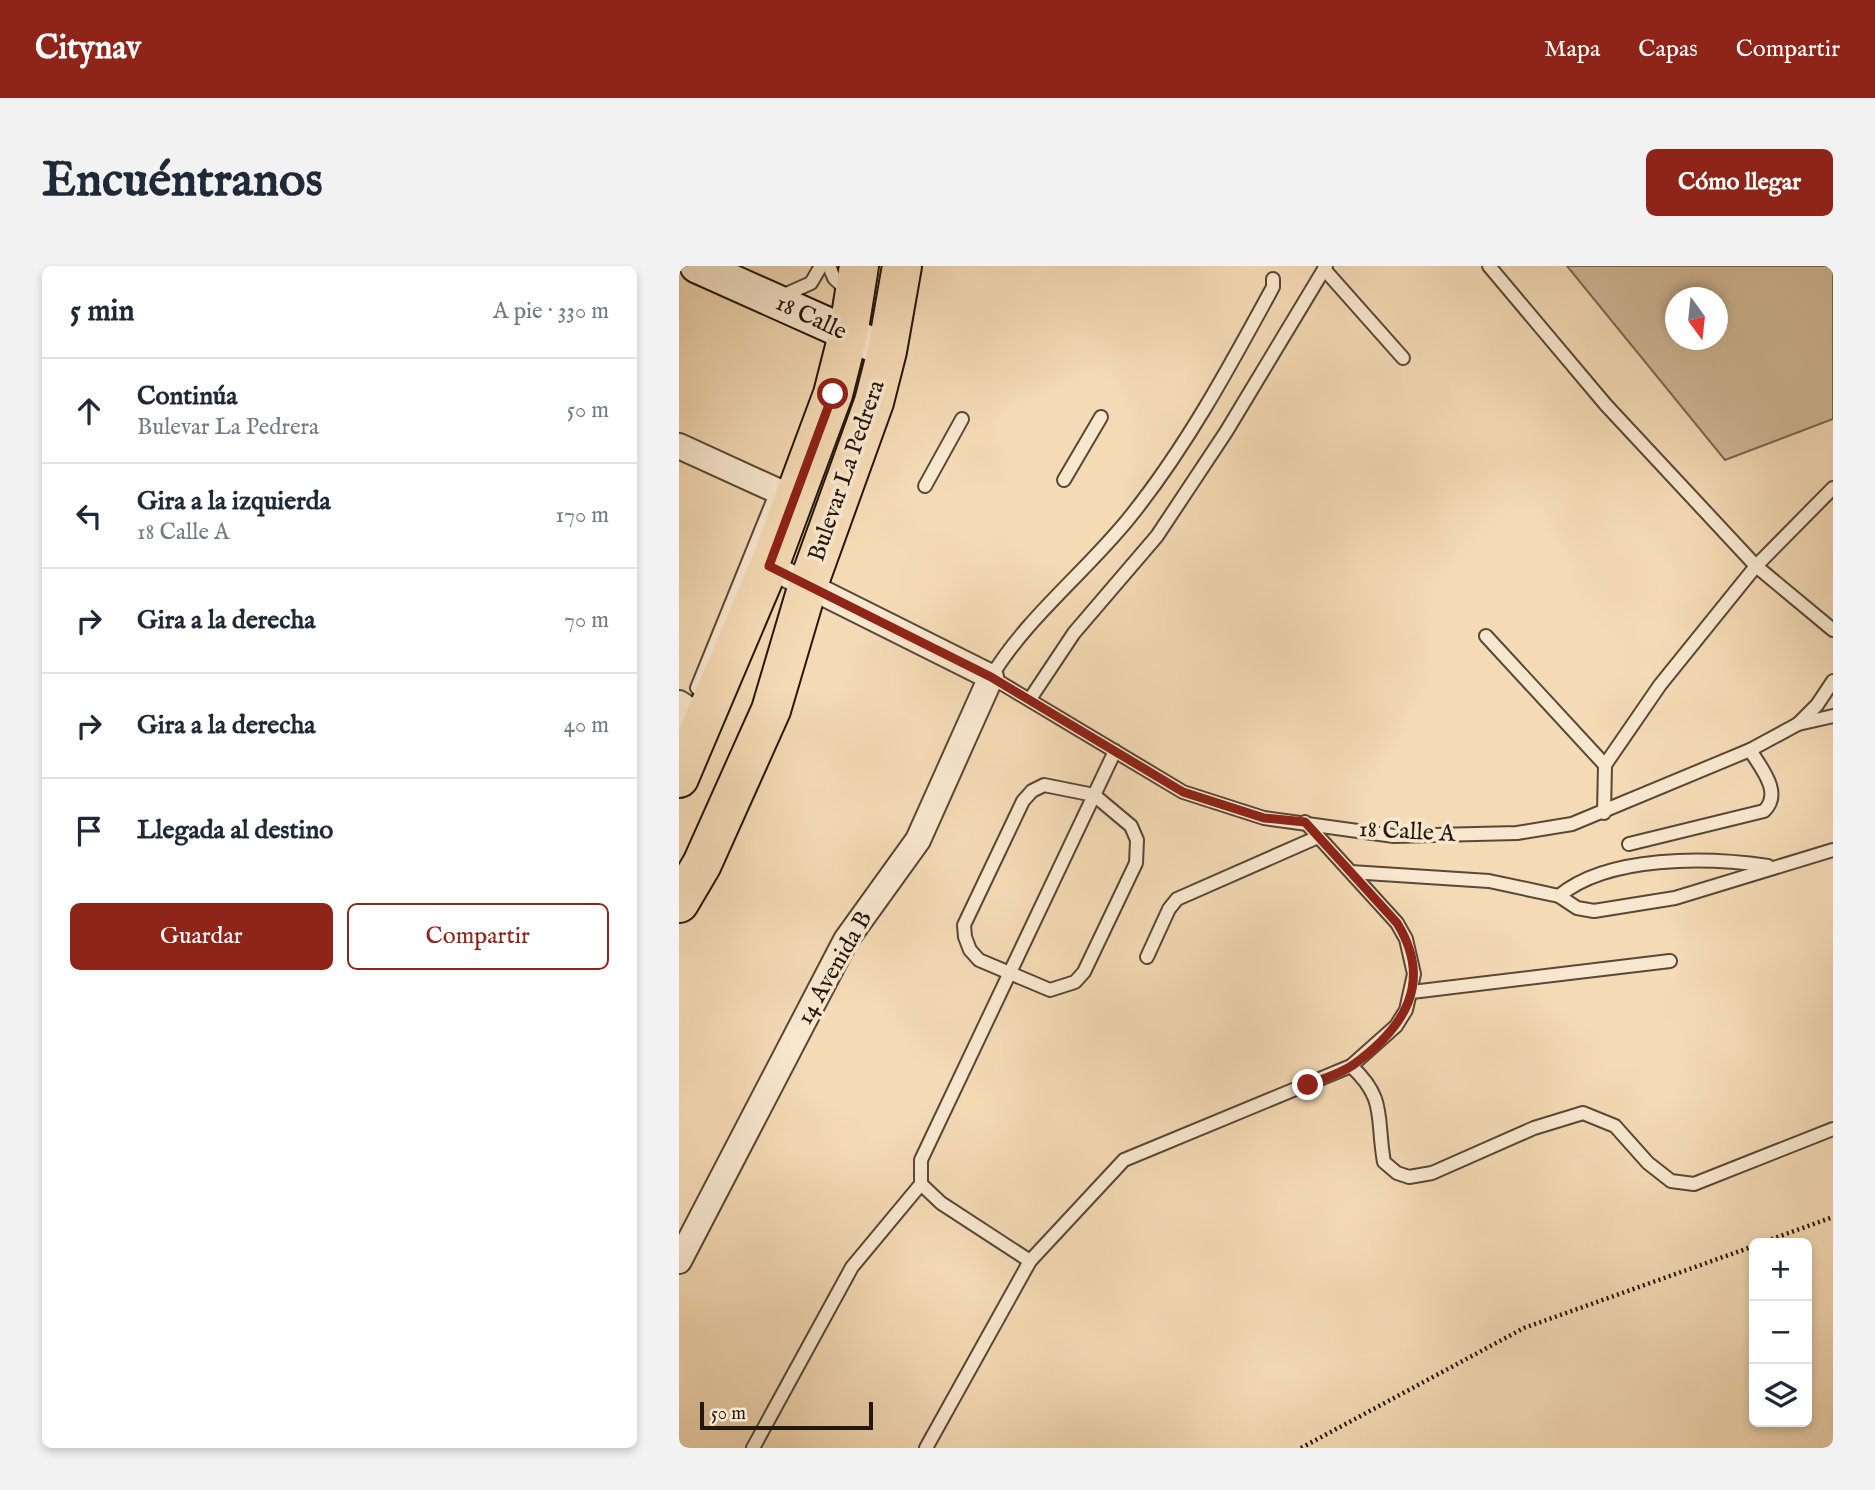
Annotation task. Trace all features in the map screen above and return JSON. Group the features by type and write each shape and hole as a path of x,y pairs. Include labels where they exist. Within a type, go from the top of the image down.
{"main road":[{"name":"Bulevar La Pedrera","path":"679,903 702,864 771,710 808,585 873,401 887,351 902,266"},
{"name":"Bulevar La Pedrera","path":"679,778 688,715 769,566 786,495 833,394 848,335 857,281"}],"street":[{"name":"18 Calle","path":"697,266 887,351"},
{"path":"679,446 786,495"},
{"name":"18 Calle A","path":"769,566 991,677"},
{"name":"14 Avenida B","path":"679,1261 846,940 918,841 991,677"}],"lane":[{"path":"766,297 785,296 800,290 811,283 821,266"},
{"path":"829,266 834,278 857,281"},
{"path":"1489,266 1606,405 1756,566 1833,630"},
{"path":"1030,699 1074,633 1157,536 1226,432 1325,268 1403,358"},
{"path":"991,677 1011,644 1130,518 1174,458 1239,350 1273,287 1273,279"},
{"path":"1064,480 1101,417"},
{"path":"925,486 962,419"},
{"path":"1604,813 1605,765 1660,685 1756,566 1833,488"},
{"path":"688,715 786,495"},
{"path":"1486,636 1605,765"},
{"name":"18 Calle A","path":"991,677 1183,792 1264,818 1394,836 1517,833 1572,824 1604,813 1644,792 1750,750 1798,724 1833,716"},
{"path":"1798,724 1817,705 1833,681"},
{"path":"1629,844 1763,811 1771,804 1773,793 1750,750"},
{"path":"753,1448 852,1267 921,1184 921,1160 1115,751"},
{"path":"1044,785 1094,795 1131,826 1138,851 1136,863 1084,972 1075,982 1050,990 979,960 970,950 964,925 1023,801 1032,790 1044,785"},
{"path":"926,1448 1030,1261 1124,1160 1351,1066 1396,1026 1412,992 1414,974 1406,939 1397,923 1305,822"},
{"path":"1147,957 1168,909 1177,899 1318,836"},
{"path":"1350,872 1489,881 1559,896 1577,908 1594,911 1628,908 1675,898 1833,850"},
{"path":"1559,896 1574,883 1595,873 1618,869 1705,860 1772,867"},
{"path":"1412,992 1670,961"},
{"path":"1351,1066 1370,1084 1379,1105 1384,1162 1397,1173 1409,1177 1432,1173 1534,1128 1583,1113 1615,1126 1649,1163 1671,1181 1694,1184 1833,1129"},
{"path":"921,1184 941,1203 1030,1261"}],"path":[{"path":"1775,1238 1833,1217"},
{"path":"1300,1448 1524,1328 1749,1248"}],"shaded area":[{"path":"1567,266 1833,266 1833,419 1725,460"}],"route":[{"path":"833,394 769,566 991,677 1183,792 1264,818 1305,822 1397,923 1412,956 1414,974 1406,1010 1396,1026 1351,1066 1308,1085"}]}
